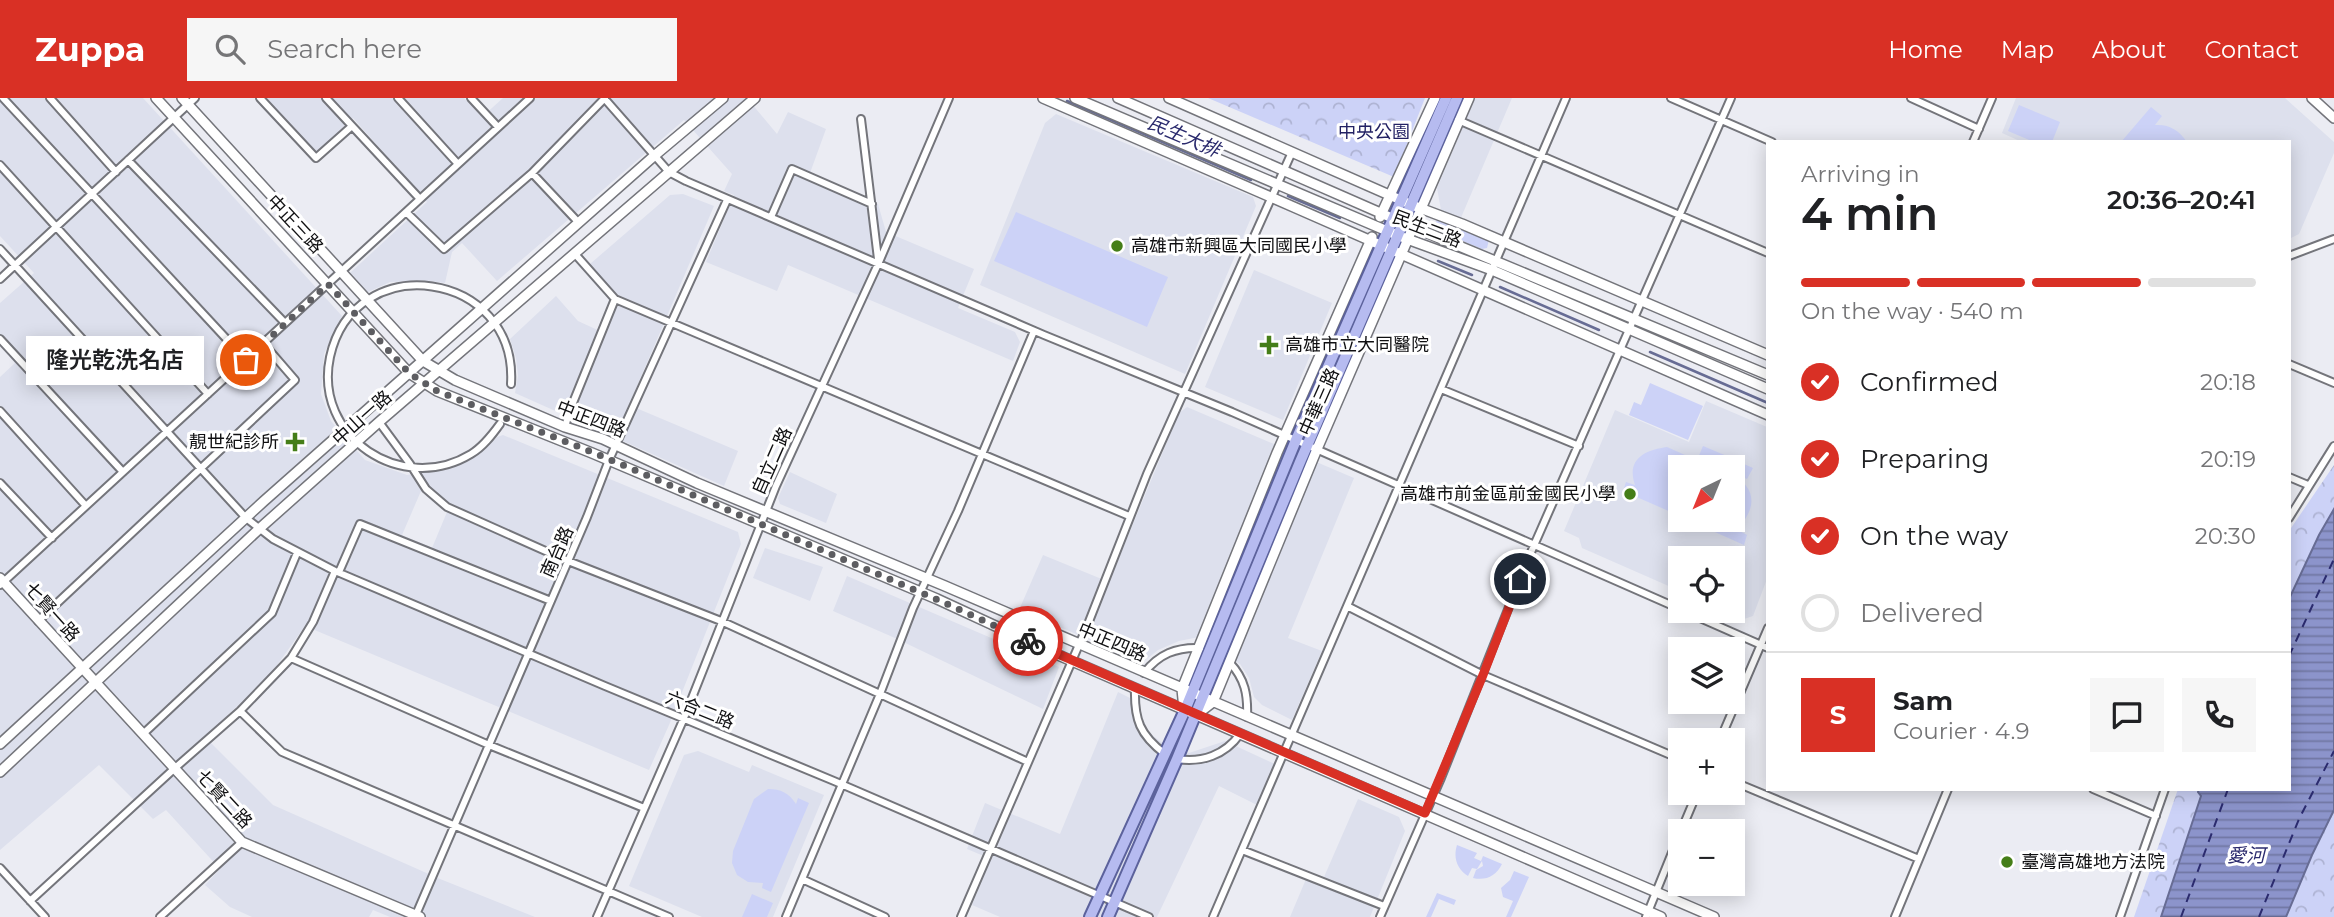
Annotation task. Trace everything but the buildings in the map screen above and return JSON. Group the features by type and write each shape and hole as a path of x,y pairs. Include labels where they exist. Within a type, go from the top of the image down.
{"main road":[{"name":"中華三路","path":"1090,917 1185,710 1290,438 1382,246 1409,225 1417,207 1445,114 1446,98"},
{"name":"中華三路","path":"1108,917 1196,715 1192,693 1312,447 1398,253 1398,236 1387,216 1395,197 1457,98"}],"street":[{"path":"3,98 246,360"},
{"path":"50,98 116,172"},
{"name":"中正三路","path":"156,98 409,373"},
{"path":"260,98 316,158 352,126"},
{"path":"326,98 420,199"},
{"path":"398,98 458,164"},
{"path":"471,98 498,127"},
{"path":"1,582 530,98"},
{"path":"406,212 444,249 533,173 605,98 669,172 727,200 1312,447 1668,604"},
{"name":"中山一路","path":"0,744 246,518 723,98"},
{"name":"中山一路","path":"0,772 259,529 438,370 755,98"},
{"name":"自立二路","path":"597,917 684,719 760,524 949,98"},
{"path":"1043,98 1766,414"},
{"name":"民生二路","path":"1075,98 1398,236 1494,265 1635,318 1766,374"},
{"name":"民生二路","path":"1118,98 1409,225 1630,330 1766,388"},
{"path":"1169,98 1417,207 1766,354"},
{"name":"中華三路","path":"1435,98 1445,114 1469,98"},
{"path":"1213,917 1566,98"},
{"path":"1671,98 1767,140"},
{"path":"1380,917 1433,797 1536,544 1731,98"},
{"path":"1911,98 1979,129"},
{"path":"1974,140 1992,98"},
{"path":"2312,98 2334,118"},
{"path":"0,279 174,118 189,100"},
{"name":"中正三路","path":"189,100 423,361"},
{"path":"1445,114 1766,252"},
{"path":"861,119 878,262"},
{"path":"961,917 1072,661 1129,516 1292,152"},
{"path":"128,160 285,323"},
{"path":"0,165 208,394"},
{"path":"771,217 792,169 872,204"},
{"path":"533,173 579,223"},
{"name":"南台路","path":"417,916 609,460 727,200"},
{"name":"中華三路","path":"1192,693 1200,648 1290,438 1370,241 1377,226 1387,216"},
{"path":"2291,256 2334,239"},
{"name":"六合二路","path":"0,249 246,518 297,553 1149,917"},
{"path":"575,254 615,299 1129,516"},
{"path":"500,424 489,439 463,458 432,468 413,468 388,463 356,443 345,430 331,398 328,377 330,357 337,337 354,312 368,301 386,291 407,285 429,285 470,299 495,323 507,345 512,363 512,384"},
{"path":"565,427 615,299"},
{"path":"786,917 920,592 1034,331"},
{"path":"0,339 123,472"},
{"path":"38,621 295,380 263,344"},
{"name":"中正四路","path":"423,361 455,380 565,427 616,445 697,483 927,578 1714,917"},
{"path":"2291,365 2334,383"},
{"name":"中正四路","path":"409,373 437,391 609,460 920,592 1072,661 1425,813 1647,914 1661,917"},
{"path":"1441,389 1580,446"},
{"path":"0,411 86,506"},
{"path":"379,422 426,489 447,507 568,561 722,621 1028,762"},
{"path":"2291,515 2334,446"},
{"name":"中華三路","path":"1196,715 1213,702 1230,663 1312,447"},
{"path":"2291,478 2308,485"},
{"path":"0,483 52,538"},
{"path":"30,901 240,711 291,658 313,622 360,524 551,601"},
{"path":"143,734 272,613 297,553"},
{"name":"七賢一路","path":"1,582 81,667"},
{"path":"1347,606 1483,675 1668,754"},
{"path":"1712,623 1764,646 1726,728"},
{"path":"1143,673 1155,659 1173,650 1200,648"},
{"path":"291,658 489,745 644,808"},
{"path":"1230,663 1238,672 1246,690 1247,717"},
{"name":"七賢二路","path":"81,667 242,842 417,916"},
{"path":"1135,688 1139,727 1150,743 1165,754"},
{"path":"240,711 282,751 669,917"},
{"path":"1178,759 1205,759 1223,751 1240,734"},
{"path":"1745,786 1919,859"},
{"path":"1895,917 1947,791"},
{"path":"2098,791 2156,816"},
{"path":"2120,917 2164,791"},
{"path":"160,917 242,842"},
{"path":"1242,850 1384,906"},
{"path":"1647,914 1668,860"},
{"path":"0,868 44,917"},
{"path":"802,879 885,917"},
{"path":"167,911 174,917"}],"shaded area":[{"path":"0,98 143,98 342,316 324,354 321,394 331,421 365,460 407,475 451,468 478,455 497,437 503,435 738,532 741,544 649,770 305,626 270,675 205,737 273,805 440,879 535,917 390,917 373,910 369,917 252,917 230,907 205,885 220,869 166,810 153,819 99,765 0,850 0,377 15,363 0,346 0,303 34,273 0,236","holes":["421,491 447,512 432,548 402,535"]},
{"path":"264,98 464,98 482,117 503,98 747,98 777,134 788,112 826,129 810,173 878,204 886,232 974,269 958,308 1015,332 1020,342 1013,361 788,265 777,291 706,262 734,195 724,191 732,174 684,120 497,281 462,243 452,252 445,283 390,282 366,293 350,273 427,202 353,118 315,154"},
{"path":"1475,98 1512,98 1460,220 1441,210 1437,188"},
{"path":"2016,98 2285,98 2334,142 2334,153 2299,234 2291,238 2291,140 2018,140 2002,133"},
{"name":"高雄市新興區大同國民小學","path":"1056,114 1253,197 1256,206 1185,374 980,285 1045,123"},
{"path":"683,194 714,206 629,405 738,451 724,486 515,393 518,376 510,339 556,296 578,321 602,332 613,304 583,270 670,195"},
{"name":"高雄市立大同醫院","path":"1254,270 1332,303 1283,420 1205,387"},
{"name":"高雄市前金區前金國民小學","path":"1706,401 1766,427 1766,582 1753,616 1745,619 1745,546 1668,546 1668,586 1582,548 1579,538 1564,531 1615,410 1689,442"},
{"path":"1187,407 1354,478 1288,638 1322,651 1292,720 1262,705 1254,697 1249,678 1240,664 1199,637 1179,641 1158,650 1143,662 1019,610 1043,555 1109,582 1179,413"},
{"path":"790,472 837,494 826,523 780,504 778,498"},
{"path":"765,548 823,567 810,601 753,578"},
{"path":"847,576 1059,667 1043,709 833,611"},
{"path":"1118,692 1130,698 1139,709 1148,732 1165,745 1189,753 1225,741 1277,765 1257,805 1219,786 1157,917 1000,917 972,905 991,859 967,849 985,803 1060,834"},
{"path":"698,751 749,772 752,765 824,795 773,917 702,917 629,886 684,755"},
{"path":"1358,799 1399,817 1405,831 1370,917 1290,917 1309,872 1324,877"}],"green space":[{"name":"中央公園","path":"1208,98 1425,98 1394,177"},
{"path":"2019,105 2060,122 2053,140 2029,140 2008,131"},
{"path":"2151,107 2162,116 2155,125 2173,129 2186,140 2123,140"},
{"path":"1016,212 1168,277 1147,327 994,261"},
{"path":"1440,219 1489,240 1487,248 1482,249 1436,230 1434,226"},
{"path":"1650,383 1703,406 1688,440 1629,415 1634,402 1641,405"},
{"path":"1703,446 1724,455 1699,455"},
{"path":"1667,447 1685,455 1668,455 1668,511 1623,491 1626,482 1635,485 1635,462 1651,451"},
{"path":"1745,464 1753,468 1747,479 1745,478"},
{"path":"2334,465 2334,509 2291,595 2291,528"},
{"path":"1745,485 1751,501 1745,519"},
{"path":"1715,532 1742,532 1747,535 1744,545"},
{"path":"768,789 784,792 796,804 798,798 809,803 771,892 762,888 763,883 748,882 737,875 732,863 733,851 754,799"},
{"path":"2177,791 2198,791 2201,795 2161,917 2134,917"},
{"path":"2334,810 2334,917 2286,917 2312,855"},
{"path":"1457,845 1477,853 1474,858 1481,861 1483,856 1502,864 1490,877 1473,878 1476,870 1483,866 1482,861 1477,869 1472,868 1468,876 1457,863"},
{"path":"1514,871 1529,877 1511,917 1506,917 1513,901 1503,897 1501,888 1510,880"},
{"path":"1437,893 1456,900 1454,905 1439,899 1431,917 1426,917"},
{"path":"752,894 773,903 767,917 742,917"}],"water":[{"name":"愛河","path":"2334,509 2334,810 2286,917 2161,917 2201,796 2198,791 2291,791 2291,595"}],"waterway":[{"name":"民生大排","path":"1067,101 1251,180"},
{"name":"民生大排","path":"1288,196 1340,218"},
{"name":"民生大排","path":"1438,261 1472,275"},
{"name":"民生大排","path":"1500,287 1599,330"},
{"name":"民生大排","path":"1650,352 1766,402"}],"ferry route":[{"path":"2291,652 2334,559"},
{"path":"2259,917 2299,819 2334,751"},
{"path":"2181,917 2227,791"}],"way so far":[{"path":"246,360 328,284 409,373 437,391 597,454 1028,641"}],"place":[{"name":"高雄市新興區大同國民小學","path":"1117,246"},
{"name":"高雄市立大同醫院","path":"1269,345"},
{"name":"隆光乾洗名店","path":"246,360"},
{"name":"靚世紀診所","path":"295,442"},
{"name":"高雄市前金區前金國民小學","path":"1630,494"},
{"name":"臺灣高雄地方法院","path":"2007,862"}],"route":[{"path":"1028,641 1425,813 1520,579"}]}
